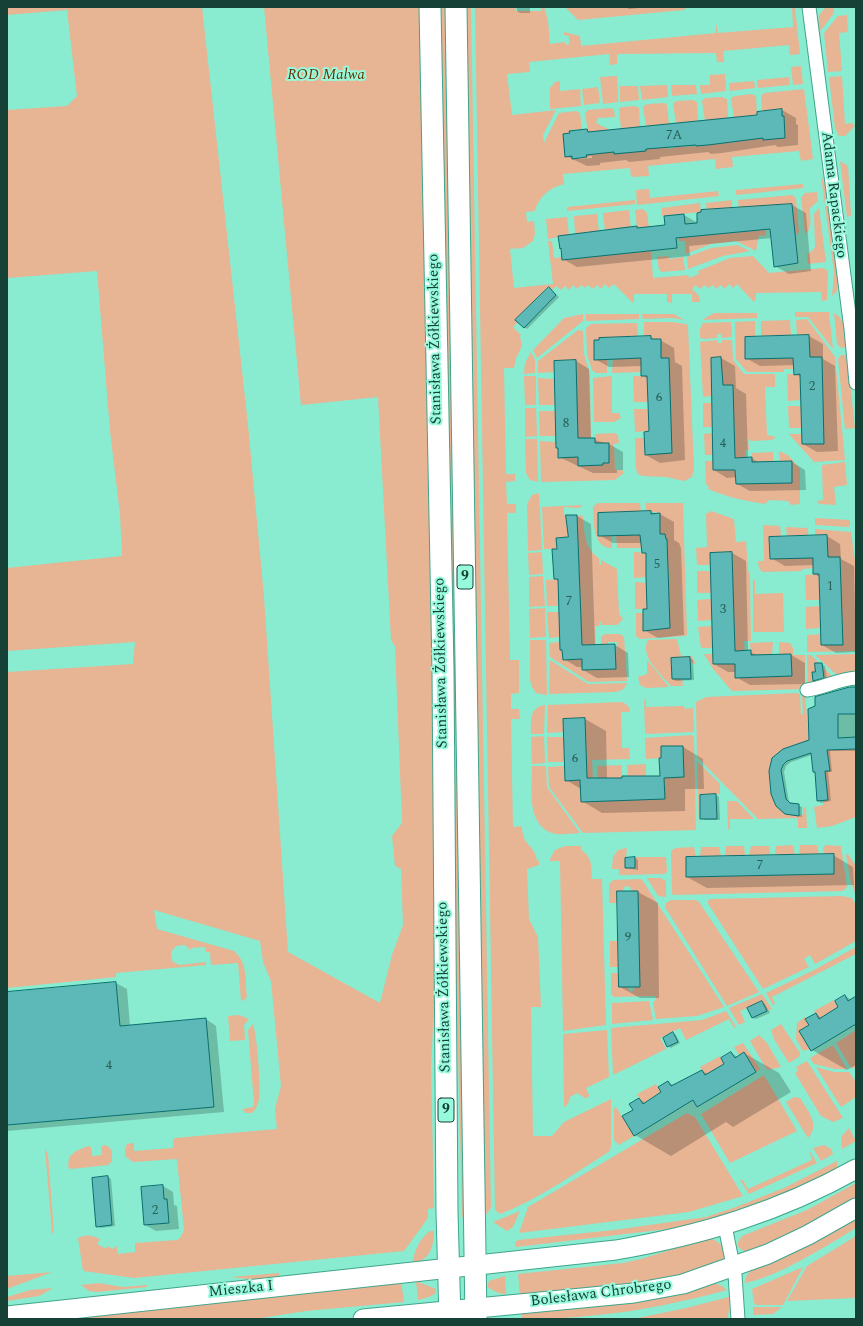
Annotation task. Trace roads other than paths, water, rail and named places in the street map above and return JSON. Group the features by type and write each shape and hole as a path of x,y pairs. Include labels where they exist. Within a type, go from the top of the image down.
{"main road":[{"name":"Stanisława Żółkiewskiego","path":"430,7 443,670 450,1315"},
{"name":"Stanisława Żółkiewskiego","path":"456,7 476,1314"}],"street":[{"name":"Adama Rapackiego","path":"809,7 851,329 856,383"},
{"path":"807,690 816,689 839,680 856,678"},
{"path":"475,1265 616,1250 679,1238 725,1226 777,1208 856,1169"},
{"name":"Bolesława Chrobrego","path":"450,1315 476,1314 683,1284 768,1254 808,1235 856,1208"},
{"path":"725,1226 734,1267 738,1319"},
{"name":"Mieszka I","path":"7,1316 475,1265"},
{"path":"363,1319 450,1315"}],"park label":[{"name":"ROD Malwa","path":"326,76"}]}
